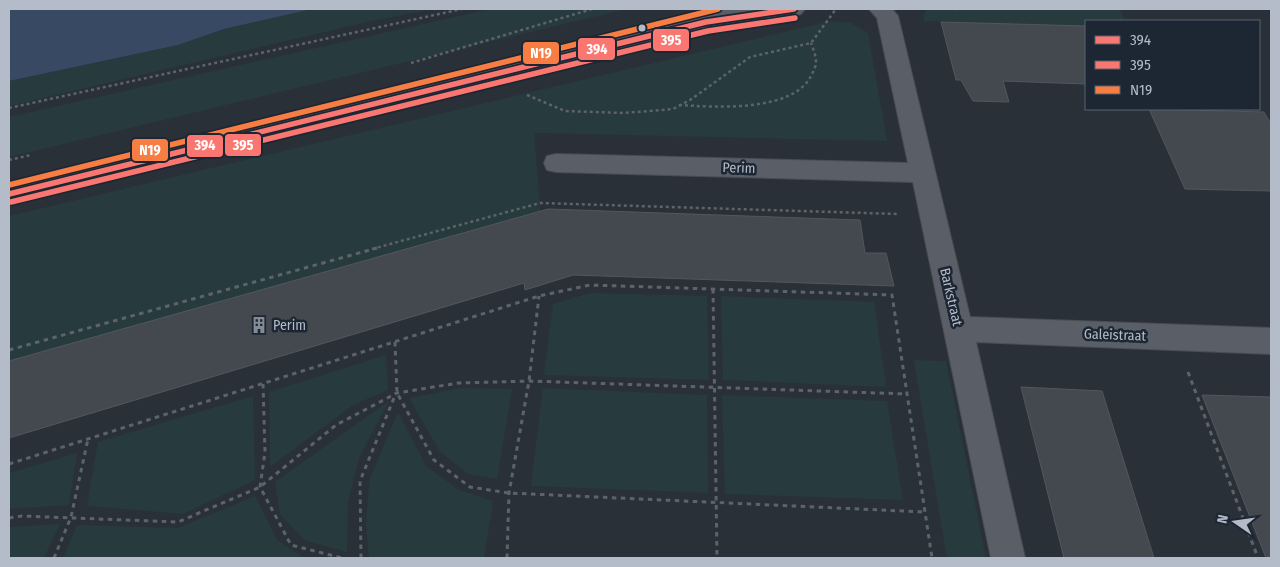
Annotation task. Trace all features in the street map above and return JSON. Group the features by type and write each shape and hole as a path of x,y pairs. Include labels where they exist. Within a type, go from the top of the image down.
{"main road":[{"path":"9,194 706,22 746,9"},
{"path":"706,22 794,9"}],"street":[{"name":"Barkstraat","path":"880,9 887,16 959,329 1008,558"},
{"name":"Perim","path":"556,163 922,173"},
{"name":"Galeistraat","path":"959,329 1271,341"}],"path":[{"path":"9,108 462,9"},
{"path":"526,94 565,111 624,113 673,109 690,100 750,57 811,42 836,9"},
{"path":"679,106 727,108 756,106 787,96 809,81 816,64 811,42"},
{"path":"9,350 540,203 932,215"},
{"path":"9,464 540,296 590,285 892,295 932,558"},
{"path":"713,289 717,558"},
{"path":"507,558 509,493 529,381 540,296"},
{"path":"1175,337 1258,558"},
{"path":"361,558 360,481 397,393 395,342"},
{"path":"9,518 22,516 70,517 178,522 260,487 336,425 397,393 458,383 529,381 907,394"},
{"path":"263,384 265,452 260,487 291,545 342,558"},
{"path":"397,393 434,460 470,487 509,493 925,512"},
{"path":"54,558 70,517 88,438"}],"green space":[{"path":"312,9 434,9 367,22 9,106 9,81 178,45 224,29"},
{"path":"490,9 627,9 9,157 9,117"},
{"path":"926,9 1120,9 1125,20 1085,20 1085,26 924,21"},
{"path":"831,21 851,23 868,33 887,141 534,133 541,218 9,370 9,216"},
{"path":"590,293 707,296 709,380 544,375 553,304"},
{"path":"721,296 874,302 886,387 723,380"},
{"path":"386,355 388,390 353,405 270,467 269,392"},
{"path":"914,360 946,361 986,558 947,558"},
{"path":"461,388 512,389 497,479 468,474 440,452 409,398"},
{"path":"543,388 707,395 708,493 531,486"},
{"path":"722,395 887,401 903,500 725,494"},
{"path":"253,396 255,480 183,514 87,506 98,442"},
{"path":"389,401 359,458 348,501 347,552 304,540 280,514 275,482"},
{"path":"398,412 426,466 459,490 493,501 484,558 369,558 366,525 369,481"},
{"path":"77,453 69,505 9,509 9,473"},
{"path":"255,496 277,540 304,558 63,558 77,525 178,528"},
{"path":"60,524 44,558 9,558 9,527"}],"water":[{"path":"9,9 312,9 224,29 178,45 9,81"}],"building":[{"path":"941,22 1085,26 1085,84 1003,81 1009,102 973,101 961,80 956,80"},
{"path":"1149,110 1264,112 1271,124 1271,191 1185,189"},
{"name":"Perim","path":"548,209 860,220 865,253 886,253 894,286 573,275 525,290 524,283 9,438 9,361"},
{"path":"1021,387 1102,391 1154,558 1064,558"},
{"path":"1202,395 1271,397 1271,558 1266,558"}],"transit line":[{"name":"N19","path":"9,185 718,9"},
{"name":"394","path":"9,194 706,22 794,9"},
{"name":"395","path":"11,202 708,31 795,18"}],"place":[{"name":"Perim","path":"259,325"}]}
